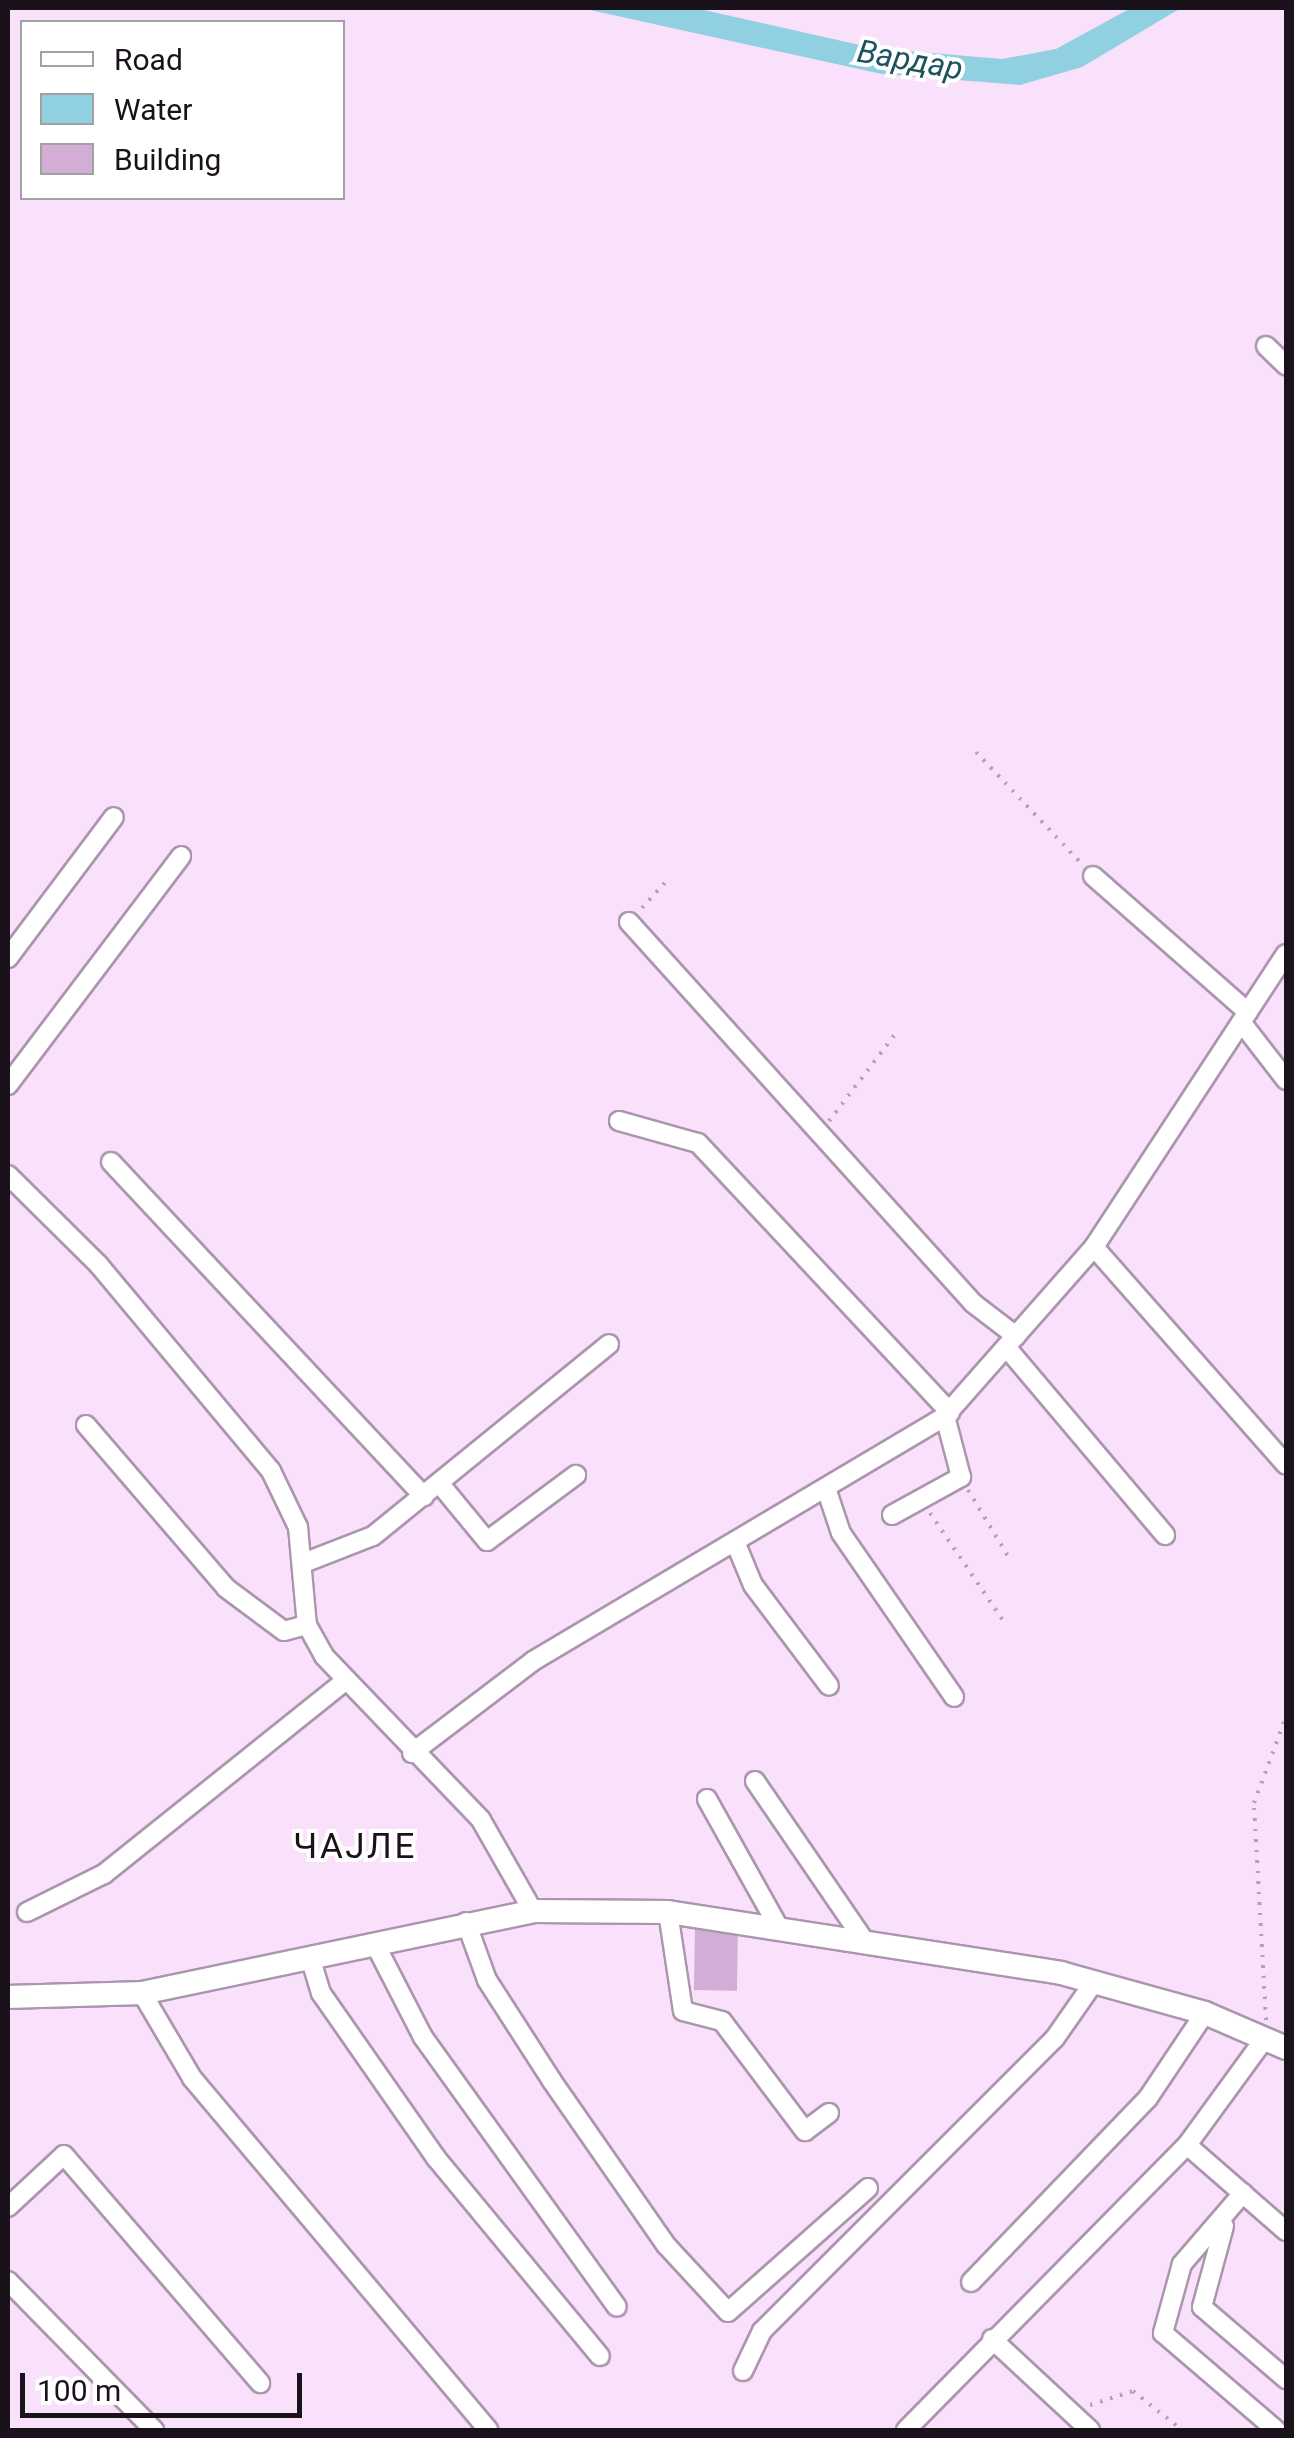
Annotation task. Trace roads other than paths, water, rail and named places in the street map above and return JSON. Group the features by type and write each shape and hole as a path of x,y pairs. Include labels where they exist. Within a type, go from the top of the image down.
{"main road":[{"path":"8,1997 142,1994 533,1910 668,1912 861,1936 1094,1982 1204,2013 1286,2048"}],"street":[{"path":"1266,346 1286,365"},
{"path":"8,958 114,817"},
{"path":"8,1084 182,856"},
{"path":"1093,876 1245,1017 1286,1080"},
{"path":"629,922 1012,1342 1166,1535"},
{"path":"412,1754 502,1682 827,1491 948,1414 1094,1246 1245,1017 1283,968"},
{"path":"619,1121 698,1142 948,1414 961,1477 892,1515"},
{"path":"111,1162 424,1496"},
{"path":"8,1175 98,1264 271,1471 306,1562 308,1626 342,1683 481,1820 533,1910"},
{"path":"1094,1246 1286,1465"},
{"path":"306,1562 358,1546 440,1484 608,1344"},
{"path":"86,1425 226,1588 284,1631 308,1626"},
{"path":"440,1484 488,1541 576,1476"},
{"path":"827,1491 842,1532 954,1697"},
{"path":"736,1544 753,1585 829,1686"},
{"path":"27,1912 104,1874 342,1683"},
{"path":"755,1781 861,1936"},
{"path":"707,1799 778,1924"},
{"path":"668,1912 682,2011 722,2021 805,2131 829,2113"},
{"path":"466,1922 487,1980 552,2082 666,2245 728,2312 868,2188"},
{"path":"375,1944 423,2037 616,2307"},
{"path":"310,1957 320,1993 448,2173 600,2356"},
{"path":"743,2371 762,2330 1056,2038 1094,1982"},
{"path":"142,1994 192,2078 488,2430"},
{"path":"971,2282 1148,2098 1204,2013"},
{"path":"906,2430 1187,2144 1264,2038"},
{"path":"1187,2144 1286,2231"},
{"path":"8,2207 64,2155 260,2383"},
{"path":"1243,2193 1224,2225 1170,2284 1163,2332 1276,2430"},
{"path":"1224,2225 1202,2307 1286,2379"},
{"path":"8,2281 154,2430"},
{"path":"992,2339 1090,2430"}],"water":[{"name":"Вардар","path":"581,8 695,8 873,48 1002,59 1056,49 1131,8 1181,8 1082,67 1020,85 882,74"}],"district":[{"name":"ЧАЈЛЕ","path":"355,1847"}]}
